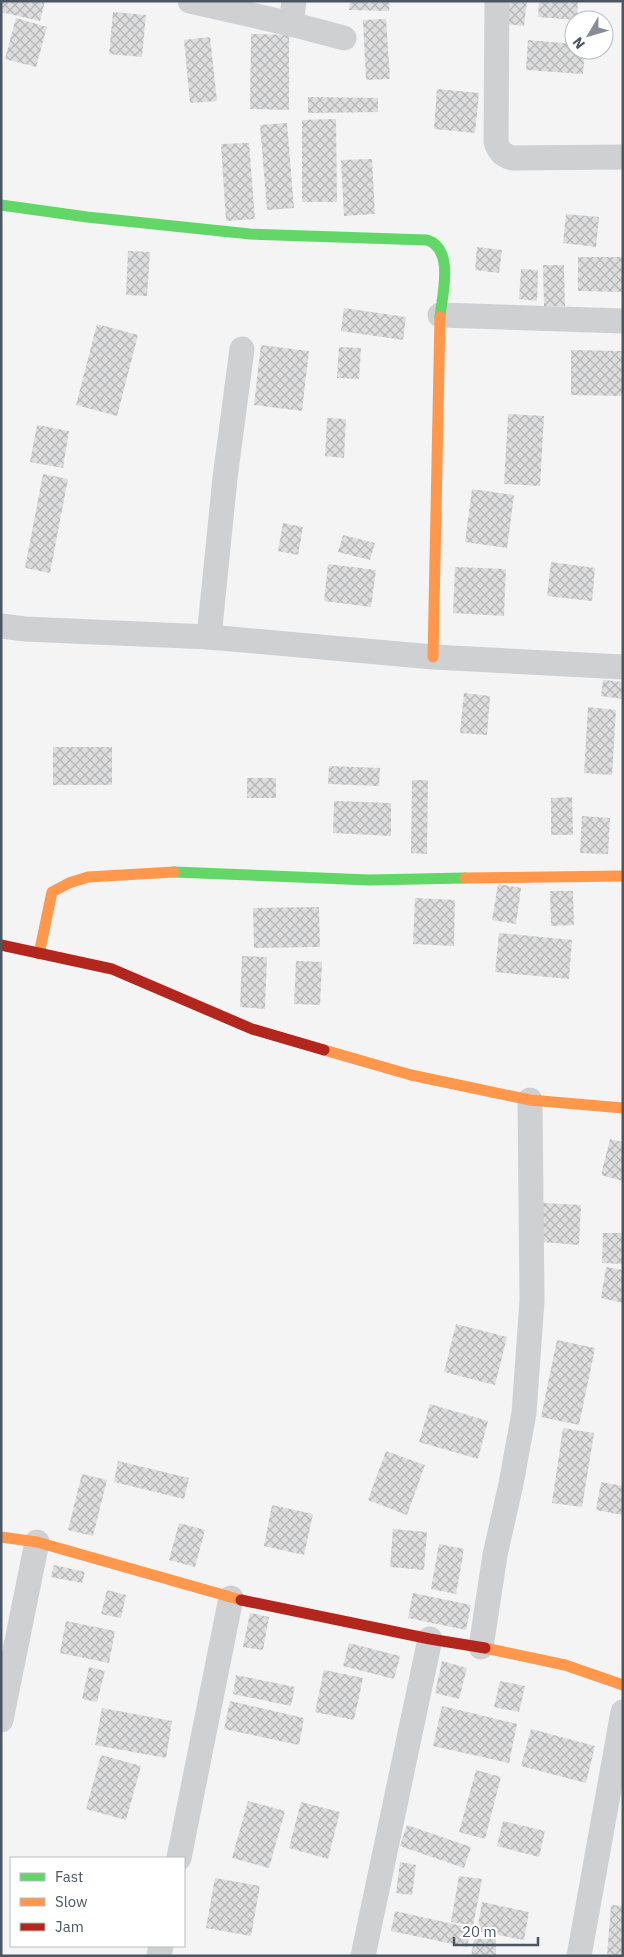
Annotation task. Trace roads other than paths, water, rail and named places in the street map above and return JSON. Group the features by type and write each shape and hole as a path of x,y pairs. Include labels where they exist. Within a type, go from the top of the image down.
{"street":[{"path":"190,1 293,13 344,38"},
{"path":"497,1 496,142 498,150 505,156 512,158 623,157"},
{"path":"1,205 88,217 250,234 418,239 431,241 440,248 444,263 440,315 434,656"},
{"path":"440,315 623,321"},
{"path":"209,637 225,478 242,349"},
{"path":"1,626 25,629 209,637 434,656 623,668"},
{"path":"39,954 52,892 64,885 88,877 167,872 369,880 623,876"},
{"path":"1,945 112,969 252,1029 411,1075 530,1100 623,1108"},
{"path":"481,1647 495,1555 512,1484 524,1413 532,1302 530,1100"},
{"path":"1,1536 37,1542 231,1598 565,1665 623,1685"},
{"path":"2,1711 37,1542"},
{"path":"178,1857 231,1598"},
{"path":"363,1956 430,1639"},
{"path":"579,1956 623,1712"}]}
